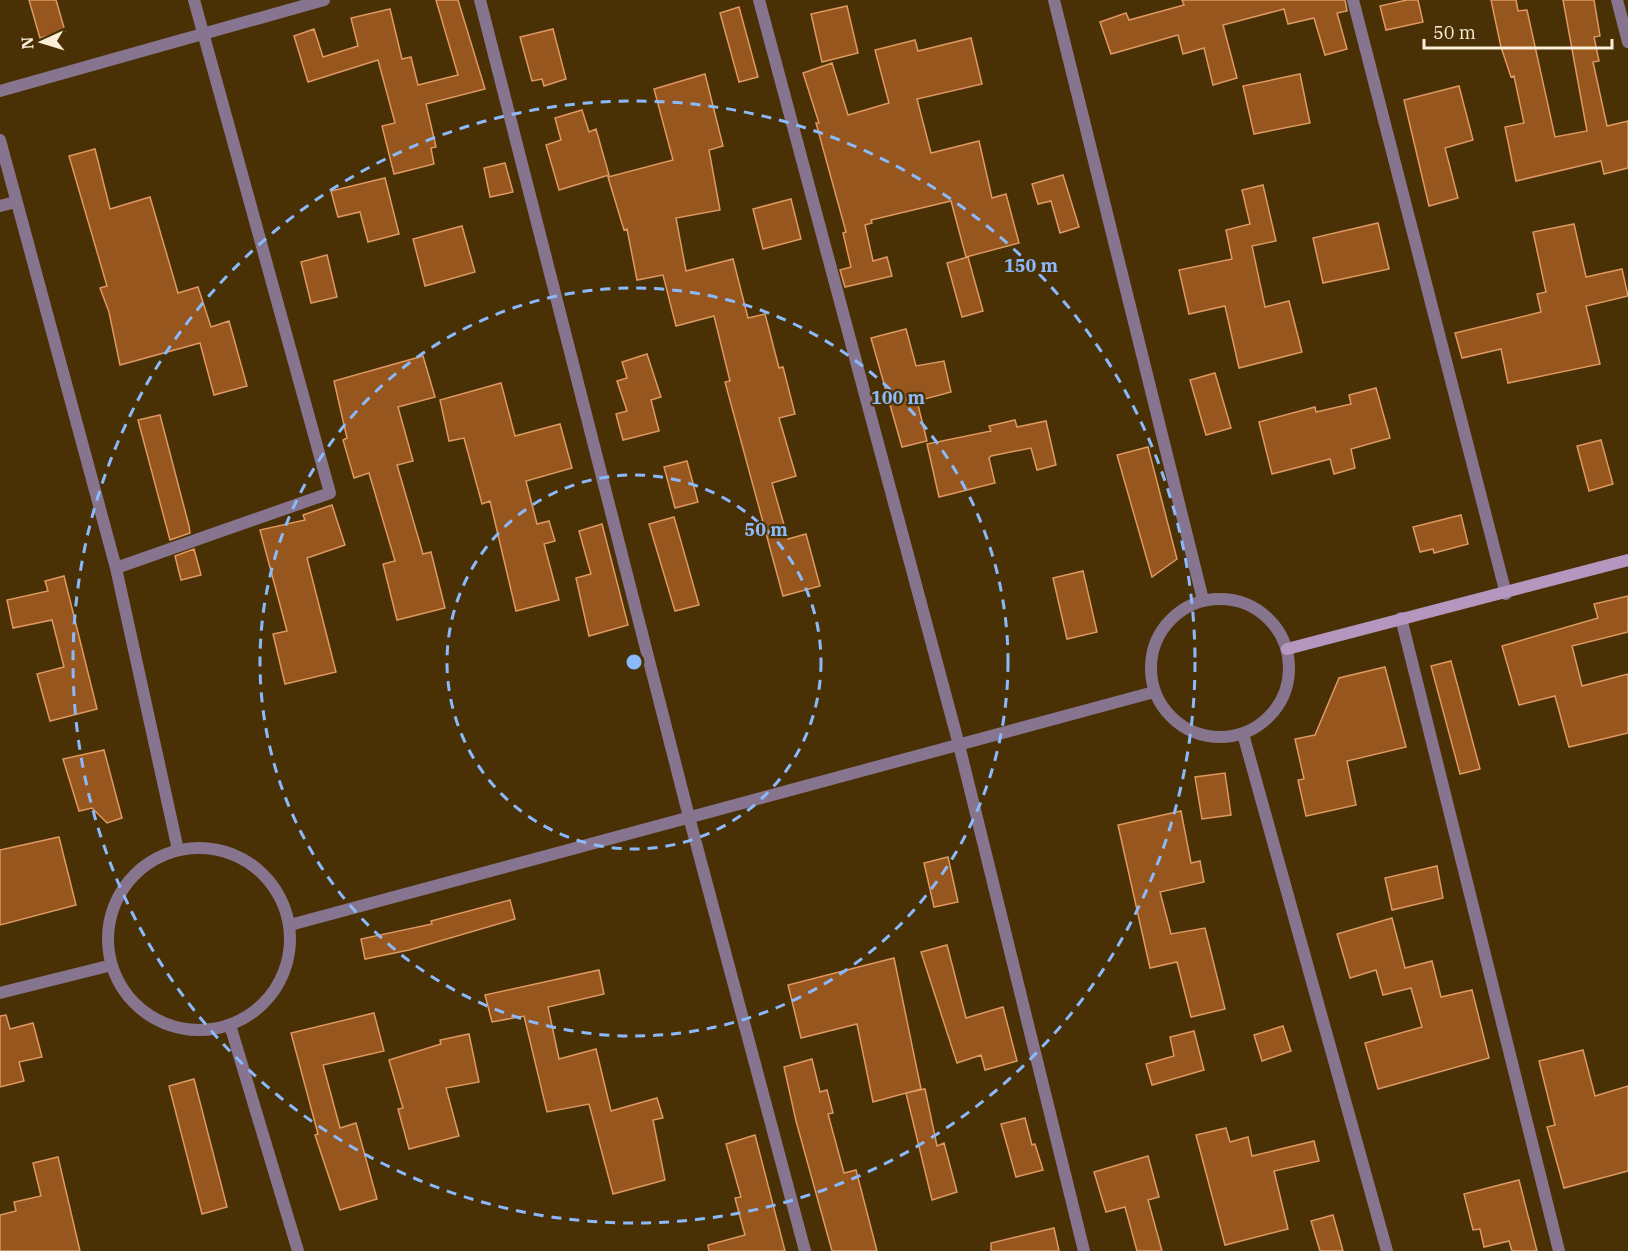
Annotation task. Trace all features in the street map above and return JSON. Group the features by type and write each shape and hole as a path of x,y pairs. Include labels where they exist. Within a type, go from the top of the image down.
{"street":[{"path":"116,568 330,493 194,0"},
{"path":"0,91 324,0"},
{"path":"480,0 689,817 805,1251"},
{"path":"759,0 959,745 1084,1251"},
{"path":"1054,0 1203,600"},
{"path":"1353,0 1506,594"},
{"path":"1617,0 1628,42"},
{"path":"0,140 116,568 178,850"},
{"path":"0,206 16,202"},
{"path":"1287,649 1401,618 1506,594 1628,560"},
{"path":"1203,600 1238,601 1255,608 1280,632 1287,649 1289,675 1282,700 1272,715 1259,726 1244,734 1213,738 1184,728 1171,718 1154,692 1151,659 1163,628 1181,611 1203,600"},
{"path":"1401,618 1559,1251"},
{"path":"290,925 1154,692"},
{"path":"1244,734 1387,1251"},
{"path":"214,848 251,863 265,875 279,894 290,925 289,955 280,982 258,1009 231,1025 194,1030 161,1022 134,1002 123,988 112,965 108,938 118,898 137,872 151,861 178,850 214,848"},
{"path":"0,993 112,965"},
{"path":"231,1025 298,1251"}],"building":[{"path":"29,0 56,0 65,31 40,38"},
{"path":"436,0 458,0 485,89 426,104 436,147 431,148 434,164 394,174 382,126 395,123 378,60 308,82 294,36 314,29 323,57 358,46 351,18 390,9 402,59 411,57 418,85 458,75"},
{"path":"1182,0 1345,0 1347,11 1337,13 1347,49 1325,55 1314,18 1288,24 1284,9 1223,25 1237,78 1213,85 1204,48 1183,54 1178,35 1111,54 1100,22 1126,13 1129,20 1184,5"},
{"path":"1418,0 1423,22 1386,30 1380,6"},
{"path":"1491,0 1516,0 1518,11 1527,10 1555,137 1587,131 1563,0 1594,0 1600,36 1594,37 1599,61 1593,62 1607,126 1628,121 1628,168 1604,174 1601,161 1516,181 1505,127 1524,123 1514,76 1511,77 1501,47"},
{"path":"847,6 858,53 822,62 811,14"},
{"path":"739,7 758,77 739,82 720,13"},
{"path":"553,29 566,79 544,86 542,79 532,81 520,37"},
{"path":"971,38 982,84 917,99 931,153 979,141 992,198 1006,194 1019,243 966,257 951,201 871,220 872,223 865,225 873,261 887,257 892,276 845,287 840,270 851,267 843,233 846,232 816,123 819,123 803,73 832,63 848,115 889,103 875,50 915,40 918,51"},
{"path":"705,74 723,146 709,150 720,210 676,218 686,271 733,259 748,318 765,314 779,368 783,367 795,414 779,418 796,476 772,483 788,539 806,534 820,586 783,596 725,382 730,381 714,316 676,326 663,275 637,280 627,229 624,230 608,177 673,160 654,89"},
{"path":"1300,74 1310,123 1254,134 1243,86"},
{"path":"1459,86 1473,140 1445,148 1458,198 1429,206 1404,100"},
{"path":"582,110 589,132 596,129 609,175 559,190 546,145 561,140 555,118"},
{"path":"95,149 110,209 150,197 178,293 198,287 211,327 229,321 247,386 214,395 200,343 120,365 109,312 100,288 107,286 69,156"},
{"path":"505,163 513,192 490,197 484,168"},
{"path":"1063,175 1079,227 1060,233 1051,201 1038,204 1032,184"},
{"path":"385,178 399,234 368,242 360,212 338,217 331,191"},
{"path":"1263,185 1276,241 1252,246 1265,307 1289,301 1302,352 1239,368 1225,306 1189,314 1179,270 1232,259 1226,230 1250,224 1242,190"},
{"path":"791,199 801,239 763,249 753,209"},
{"path":"1378,223 1389,269 1323,283 1313,238"},
{"path":"1574,224 1586,277 1622,269 1628,296 1586,306 1600,364 1508,383 1501,349 1462,358 1455,333 1541,312 1537,294 1546,292 1533,232"},
{"path":"462,226 475,272 425,286 413,239"},
{"path":"327,255 337,297 311,303 301,262"},
{"path":"968,257 983,311 962,317 947,263"},
{"path":"906,329 916,366 944,361 951,392 917,401 927,441 902,447 871,338"},
{"path":"647,354 661,397 651,400 659,431 623,440 616,414 627,411 617,381 627,378 622,362"},
{"path":"423,356 435,397 398,407 413,461 397,465 423,554 431,552 445,608 397,620 383,564 395,561 369,473 354,478 343,440 347,438 334,381"},
{"path":"1215,373 1231,428 1206,435 1190,380"},
{"path":"501,383 515,436 560,424 572,468 526,481 537,524 549,521 555,541 544,544 559,600 516,611 490,501 482,504 464,438 449,441 440,400"},
{"path":"1376,388 1390,438 1351,449 1355,468 1334,474 1330,459 1272,474 1259,422 1315,407 1316,412 1351,404 1349,395"},
{"path":"160,415 190,533 170,540 138,420"},
{"path":"1015,420 1017,427 1046,421 1056,465 1037,470 1031,448 991,456 989,458 995,483 939,497 927,444 991,431 989,426"},
{"path":"1601,440 1613,484 1589,491 1577,446"},
{"path":"1148,447 1177,559 1152,577 1117,455"},
{"path":"687,461 698,502 675,508 664,467"},
{"path":"332,505 345,545 307,558 336,672 285,684 273,634 287,631 260,530 305,520 303,515"},
{"path":"1461,515 1468,544 1434,553 1433,549 1420,552 1413,527"},
{"path":"674,517 699,605 675,611 649,524"},
{"path":"602,524 628,625 589,636 576,578 591,574 579,531"},
{"path":"194,549 201,575 181,580 175,556"},
{"path":"1083,571 1097,632 1067,639 1053,578"},
{"path":"64,576 97,709 50,721 37,674 64,667 52,620 13,628 7,600 48,591 45,581"},
{"path":"1628,596 1628,632 1572,646 1582,686 1628,674 1628,733 1569,747 1555,696 1519,705 1502,646 1598,618 1594,604"},
{"path":"1451,661 1480,769 1460,774 1431,666"},
{"path":"1385,667 1406,747 1347,761 1356,805 1306,816 1298,780 1304,779 1295,739 1315,735 1339,678"},
{"path":"104,750 122,818 107,823 92,808 79,811 63,759"},
{"path":"1225,773 1231,815 1202,819 1195,777"},
{"path":"1181,811 1191,863 1200,861 1204,882 1160,892 1171,934 1205,928 1225,1009 1191,1017 1177,962 1150,968 1118,825"},
{"path":"59,837 76,905 0,925 0,850"},
{"path":"948,857 958,902 934,907 924,863"},
{"path":"1437,866 1443,898 1392,910 1385,878"},
{"path":"510,900 515,919 409,950 365,959 361,939 432,924 431,921"},
{"path":"1392,918 1405,968 1432,961 1441,997 1472,990 1489,1058 1378,1089 1365,1043 1422,1027 1411,988 1383,995 1376,970 1350,978 1337,934"},
{"path":"947,945 966,1018 1003,1007 1017,1061 985,1070 981,1055 957,1063 921,952"},
{"path":"894,958 921,1089 873,1102 857,1024 801,1038 788,985"},
{"path":"599,970 604,994 548,1007 559,1059 596,1049 611,1111 657,1098 663,1118 653,1120 665,1180 613,1194 589,1104 547,1112 524,1016 492,1022 485,995"},
{"path":"374,1013 384,1051 323,1065 340,1128 356,1123 377,1199 340,1210 315,1135 318,1134 291,1033"},
{"path":"6,1015 10,1029 33,1023 42,1057 19,1062 24,1081 0,1087 0,1016"},
{"path":"1283,1026 1291,1051 1262,1061 1254,1035"},
{"path":"1194,1031 1204,1070 1152,1085 1146,1064 1174,1056 1170,1037"},
{"path":"469,1034 479,1082 446,1088 459,1136 409,1149 398,1109 403,1108 389,1060 441,1044 440,1040"},
{"path":"1583,1050 1595,1096 1628,1086 1628,1171 1564,1188 1547,1127 1555,1125 1539,1061"},
{"path":"812,1059 820,1092 827,1090 833,1113 828,1114 844,1173 856,1170 877,1251 832,1251 796,1121 784,1067"},
{"path":"194,1079 227,1207 202,1214 169,1086"},
{"path":"925,1089 937,1146 944,1143 957,1192 932,1200 906,1093"},
{"path":"1025,1118 1032,1145 1035,1144 1043,1170 1016,1177 1001,1124"},
{"path":"1226,1128 1230,1142 1248,1137 1252,1156 1314,1141 1319,1161 1274,1171 1288,1229 1225,1245 1196,1135"},
{"path":"755,1135 785,1251 709,1251 708,1245 745,1235 735,1198 741,1197 726,1144"},
{"path":"1148,1156 1159,1197 1148,1200 1162,1251 1137,1251 1125,1207 1106,1212 1094,1172"},
{"path":"58,1157 80,1251 0,1251 0,1215 16,1211 14,1202 41,1196 33,1163"},
{"path":"1519,1180 1537,1251 1512,1251 1509,1241 1484,1247 1480,1229 1473,1230 1464,1194"},
{"path":"1333,1215 1343,1251 1320,1251 1311,1221"},
{"path":"1054,1228 1059,1251 991,1251 991,1243"}]}
